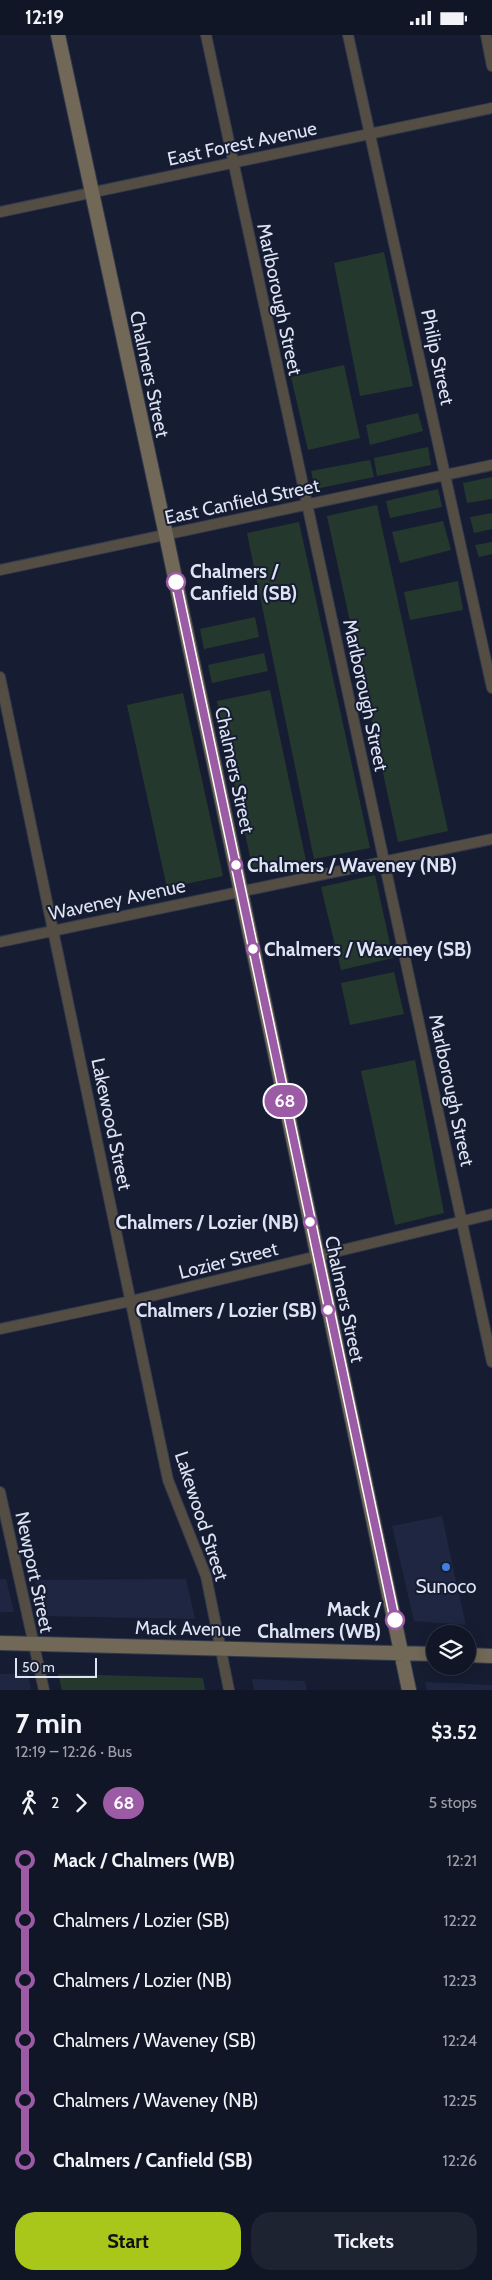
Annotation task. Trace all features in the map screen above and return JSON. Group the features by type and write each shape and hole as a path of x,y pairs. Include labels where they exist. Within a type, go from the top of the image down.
{"street":[{"name":"Chalmers Street","path":"58,35 166,535 409,1690"},
{"name":"Marlborough Street","path":"206,35 232,163 463,1219 492,1362"},
{"name":"Philip Street","path":"348,35 492,688"},
{"path":"486,35 492,66"},
{"name":"East Forest Avenue","path":"0,212 492,108"},
{"name":"East Canfield Street","path":"0,570 492,465"},
{"name":"Lakewood Street","path":"0,677 168,1480 202,1563 229,1690"},
{"path":"384,860 492,839"},
{"name":"Waveney Avenue","path":"0,942 384,860"},
{"name":"Lozier Street","path":"0,1329 131,1301 317,1257 463,1219 492,1214"},
{"name":"Newport Street","path":"0,1492 44,1690"},
{"name":"Mack Avenue","path":"0,1643 426,1654"},
{"path":"476,1656 492,1657"}],"shaded area":[{"path":"442,1516 466,1625 414,1621 392,1526"},
{"path":"0,1579 6,1579 14,1612 0,1612"},
{"path":"186,1579 195,1619 43,1616 35,1580"},
{"path":"0,1674 28,1674 31,1690 0,1690"},
{"path":"252,1679 305,1681 307,1690 254,1690"},
{"path":"425,1682 492,1685 492,1690 427,1690"}],"green space":[{"path":"384,252 413,386 360,396 334,263"},
{"path":"344,365 360,438 308,450 291,377"},
{"path":"418,413 423,431 370,445 366,425"},
{"path":"428,447 431,465 377,476 374,458"},
{"path":"370,460 374,477 315,489 311,471"},
{"path":"492,477 492,499 467,503 463,483"},
{"path":"438,489 442,507 390,518 386,501"},
{"path":"377,505 448,831 398,842 327,516"},
{"path":"492,513 492,529 474,533 470,517"},
{"path":"443,521 451,550 400,563 392,532"},
{"path":"299,522 370,848 314,859 247,533"},
{"path":"492,542 492,554 479,557 475,545"},
{"path":"458,581 463,610 410,620 404,592"},
{"path":"255,617 259,637 204,649 200,629"},
{"path":"264,653 268,671 212,683 208,665"},
{"path":"270,690 306,861 253,871 217,701"},
{"path":"183,693 223,876 167,888 127,705"},
{"path":"375,875 393,958 341,970 321,887"},
{"path":"394,972 404,1014 350,1025 341,983"},
{"path":"415,1060 444,1213 395,1225 361,1071"},
{"path":"58,1674 203,1678 205,1690 62,1690"}],"bus line":[{"name":"68","path":"176,582 395,1620"}],"place":[{"name":"Chalmers / Canfield (SB)","path":"176,582"},
{"name":"Chalmers / Waveney (NB)","path":"236,865"},
{"name":"Chalmers / Waveney (SB)","path":"253,949"},
{"name":"Chalmers / Lozier (NB)","path":"310,1222"},
{"name":"Chalmers / Lozier (SB)","path":"328,1310"},
{"name":"Sunoco","path":"446,1567"},
{"name":"Mack / Chalmers (WB)","path":"395,1620"}]}
